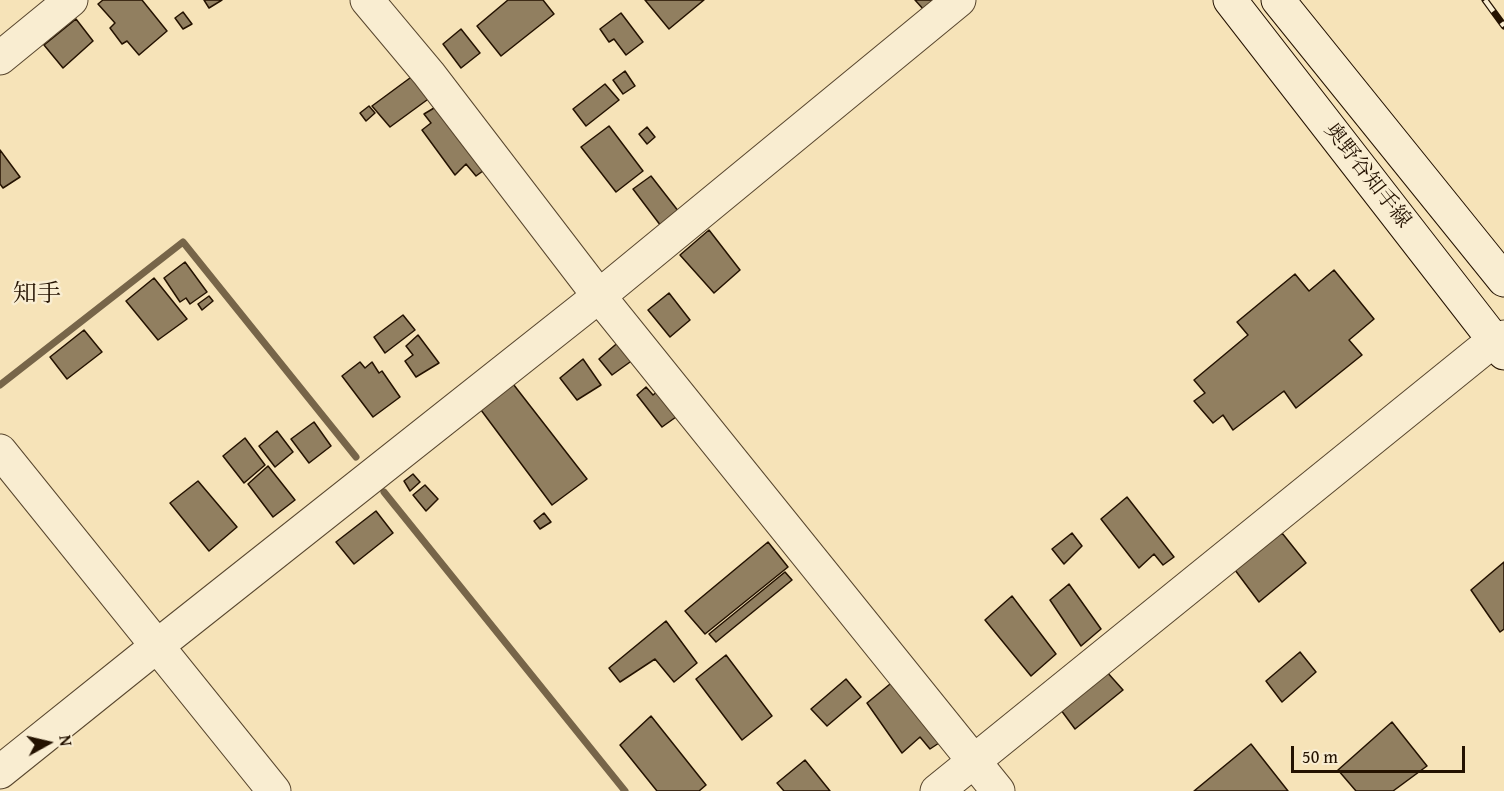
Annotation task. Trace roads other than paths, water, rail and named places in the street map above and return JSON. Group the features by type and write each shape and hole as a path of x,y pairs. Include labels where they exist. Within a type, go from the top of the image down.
{"street":[{"path":"0,58 71,0"},
{"path":"367,0 429,74 599,296 998,791"},
{"path":"0,772 599,296 959,0"},
{"name":"奥野谷知手線","path":"1230,0 1502,338"},
{"name":"奥野谷知手線","path":"1278,0 1504,280"},
{"path":"937,791 1502,338"},
{"path":"0,451 274,791"}],"waterway":[{"path":"0,385 183,242 356,457"},
{"path":"396,507 384,492 625,791"}],"railway":[{"path":"1485,0 1504,26"}],"district":[{"name":"知手","path":"37,295"}]}
